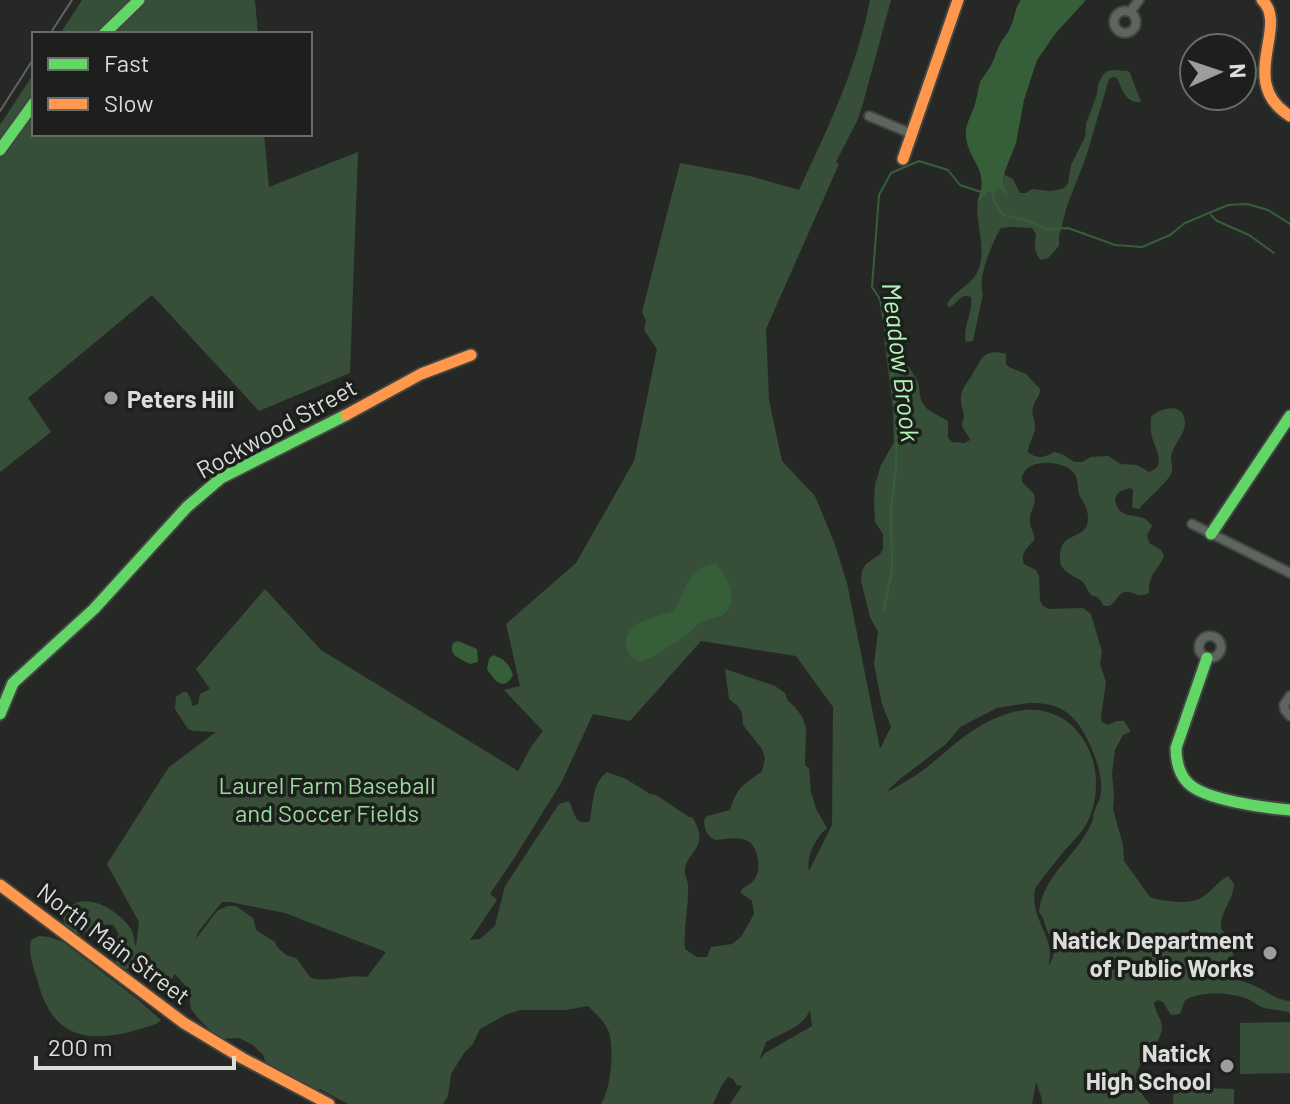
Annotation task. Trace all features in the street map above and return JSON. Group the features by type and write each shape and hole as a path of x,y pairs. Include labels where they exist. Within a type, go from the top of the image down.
{"street":[{"path":"106,32 139,0"},
{"path":"903,159 958,0"},
{"path":"1130,12 1139,0"},
{"path":"1262,0 1271,7 1275,22 1267,84 1270,98 1290,116"},
{"path":"0,150 32,106"},
{"path":"869,116 912,134"},
{"name":"Rockwood Street","path":"0,714 13,683 94,609 187,507 221,478 401,384 471,355"},
{"path":"1211,534 1290,416"},
{"path":"1192,524 1290,573"},
{"path":"1207,658 1176,748 1183,778 1198,791 1255,807 1290,810"},
{"path":"1290,696 1284,705 1290,716"},
{"name":"North Main Street","path":"0,885 184,1023 329,1104"}],"green space":[{"path":"82,0 255,0 258,32 61,32"},
{"name":"Laurel Farm Baseball and Soccer Fields","path":"870,0 891,0 857,121 836,162 839,164 766,329 769,400 782,461 815,496 834,542 847,583 880,749 891,727 882,704 874,664 878,632 870,617 861,581 866,564 883,549 883,534 875,522 875,485 881,465 894,442 884,337 916,378 924,405 948,421 948,438 952,442 965,443 970,440 962,426 961,394 981,360 992,352 1006,354 1006,364 1026,374 1040,389 1032,412 1035,430 1028,452 1037,457 1054,452 1074,462 1082,462 1091,457 1108,456 1121,464 1137,465 1149,472 1159,462 1151,434 1151,417 1171,408 1181,411 1185,426 1172,452 1172,469 1164,484 1139,509 1132,508 1131,488 1120,491 1115,498 1117,506 1125,514 1148,521 1152,526 1147,535 1149,543 1164,555 1152,575 1149,593 1123,593 1112,604 1105,606 1091,595 1083,582 1062,567 1061,548 1086,528 1088,521 1076,476 1061,465 1039,463 1023,474 1023,483 1033,493 1035,500 1030,519 1034,540 1025,550 1023,560 1039,576 1043,606 1049,609 1083,608 1091,614 1102,652 1100,664 1106,682 1102,722 1108,725 1124,721 1130,730 1123,735 1115,750 1112,773 1113,809 1124,861 1150,897 1166,901 1186,902 1200,898 1228,876 1234,884 1222,916 1221,929 1231,945 1238,978 1277,998 1290,1001 1290,1013 1265,1008 1241,997 1216,994 1185,1000 1180,1014 1171,1015 1163,1002 1157,1000 1154,1003 1162,1025 1161,1033 1137,1073 1141,1092 1150,1104 1042,1104 1036,1082 1032,1104 730,1104 742,1086 728,1077 713,1104 601,1104 609,1078 610,1037 605,1024 588,1006 566,1010 521,1010 480,1029 451,1074 448,1096 443,1104 348,1104 267,1066 263,1055 253,1045 239,1038 222,1039 216,1036 191,1009 188,989 175,974 165,990 133,967 119,969 114,952 119,934 113,925 97,926 83,934 68,929 63,915 70,906 88,901 108,908 125,921 132,931 136,947 139,922 107,864 169,767 216,732 188,729 175,709 176,697 187,692 192,706 198,704 200,694 210,689 196,669 265,589 321,650 518,771 543,731 504,690 520,686 506,624 576,563 634,461 657,349 644,330 646,321 642,312 680,163 750,176 799,190 840,97","holes":["701,641 796,656 833,707 832,825 809,871 812,848 827,828 816,809 809,768 805,765 806,729 803,718 785,693 775,686 725,669 729,699 738,706 743,725 762,749 765,758 762,771 739,791 730,810 707,816 704,820 706,832 712,838 744,839 751,844 758,858 756,877 741,890 752,901 754,914 741,937 732,944 711,947 707,957 697,957 685,949 688,894 685,874 688,860 698,843 698,828 692,817 626,779 607,772 596,788 590,821 578,820 569,801 559,804 505,886 495,926 480,939 470,940 497,900 490,894 561,783 593,714 630,721","1038,703 1068,713 1084,733 1100,773 1100,798 1092,822 1043,895 1039,912 1054,948 1049,966 1050,948 1036,912 1035,889 1083,829 1095,798 1096,775 1091,754 1081,736 1066,721 1048,712 1026,710 1001,716 971,732 921,771 888,790 946,744 960,727 997,708","222,902 230,902 285,913 386,952 367,977 318,979 311,978 296,958 286,955 275,942 256,930 253,918 236,906 218,910 195,940","810,1010 812,1026 765,1053 759,1061 766,1042 797,1026"]},
{"path":"1107,71 1130,73 1141,102 1128,98 1117,78 1109,79 1086,157 1067,206 1059,246 1048,258 1041,260 1032,228 1001,228 984,270 983,294 973,341 966,342 971,297 962,297 949,308 947,304 972,280 979,267 978,199 991,188 993,194 999,189 1007,197 1003,181 1005,175 1013,179 1020,193 1032,189 1050,191 1064,188 1085,137 1098,85"},
{"path":"32,76 32,136 264,136 269,187 358,152 350,373 259,411 152,295 28,398 51,432 0,472 0,125"},
{"path":"39,936 63,942 161,1020 136,1030 100,1036 84,1035 69,1029 56,1019 46,1004 38,982 30,945 31,940"},
{"path":"1290,1022 1290,1073 1240,1074 1240,1023"},
{"path":"1174,1087 1234,1089 1234,1104 1173,1104"}],"shaded area":[{"path":"1021,0 1086,0 1055,34 1037,60 1024,100 1016,143 1005,171 1003,181 1008,198 999,189 993,199 990,190 979,201 982,179 966,139 966,129 980,82 1009,30"},
{"path":"710,564 717,564 729,585 731,598 725,613 699,623 678,641 649,658 640,661 630,655 626,640 634,627 650,618 674,611 691,578"},
{"path":"458,641 477,649 478,662 470,664 454,654 453,643"},
{"path":"493,655 504,660 513,675 506,683 499,683 487,669"}],"waterway":[{"name":"Meadow Brook","path":"883,613 892,570 891,509 897,424 892,369 880,299 872,287 879,195 891,173 919,161 948,170 960,185 981,192"},
{"path":"993,199 1003,215 1047,229 1068,228 1115,245 1142,247 1170,235 1185,223 1228,205 1247,204 1268,210 1290,224"},
{"path":"1211,215 1217,221 1249,235 1274,253"}],"railway":[{"path":"51,32 72,0"},
{"path":"0,111 32,61"}],"traffic: fast":[{"path":"106,32 139,0"},
{"path":"0,150 32,106"},
{"path":"0,714 13,683 94,609 187,507 221,478 346,415"},
{"path":"1211,534 1290,416"},
{"path":"1207,658 1176,748 1182,775 1188,783 1207,794 1290,810"}],"traffic: slow":[{"path":"903,159 958,0"},
{"path":"1262,0 1269,11 1271,24 1265,71 1267,87 1274,102 1290,116"},
{"path":"346,415 421,374 471,355"},
{"path":"0,885 184,1023 329,1104"}],"place":[{"name":"Peters Hill","path":"111,398"},
{"name":"Natick Department of Public Works","path":"1270,953"},
{"name":"Natick High School","path":"1227,1066"}]}
